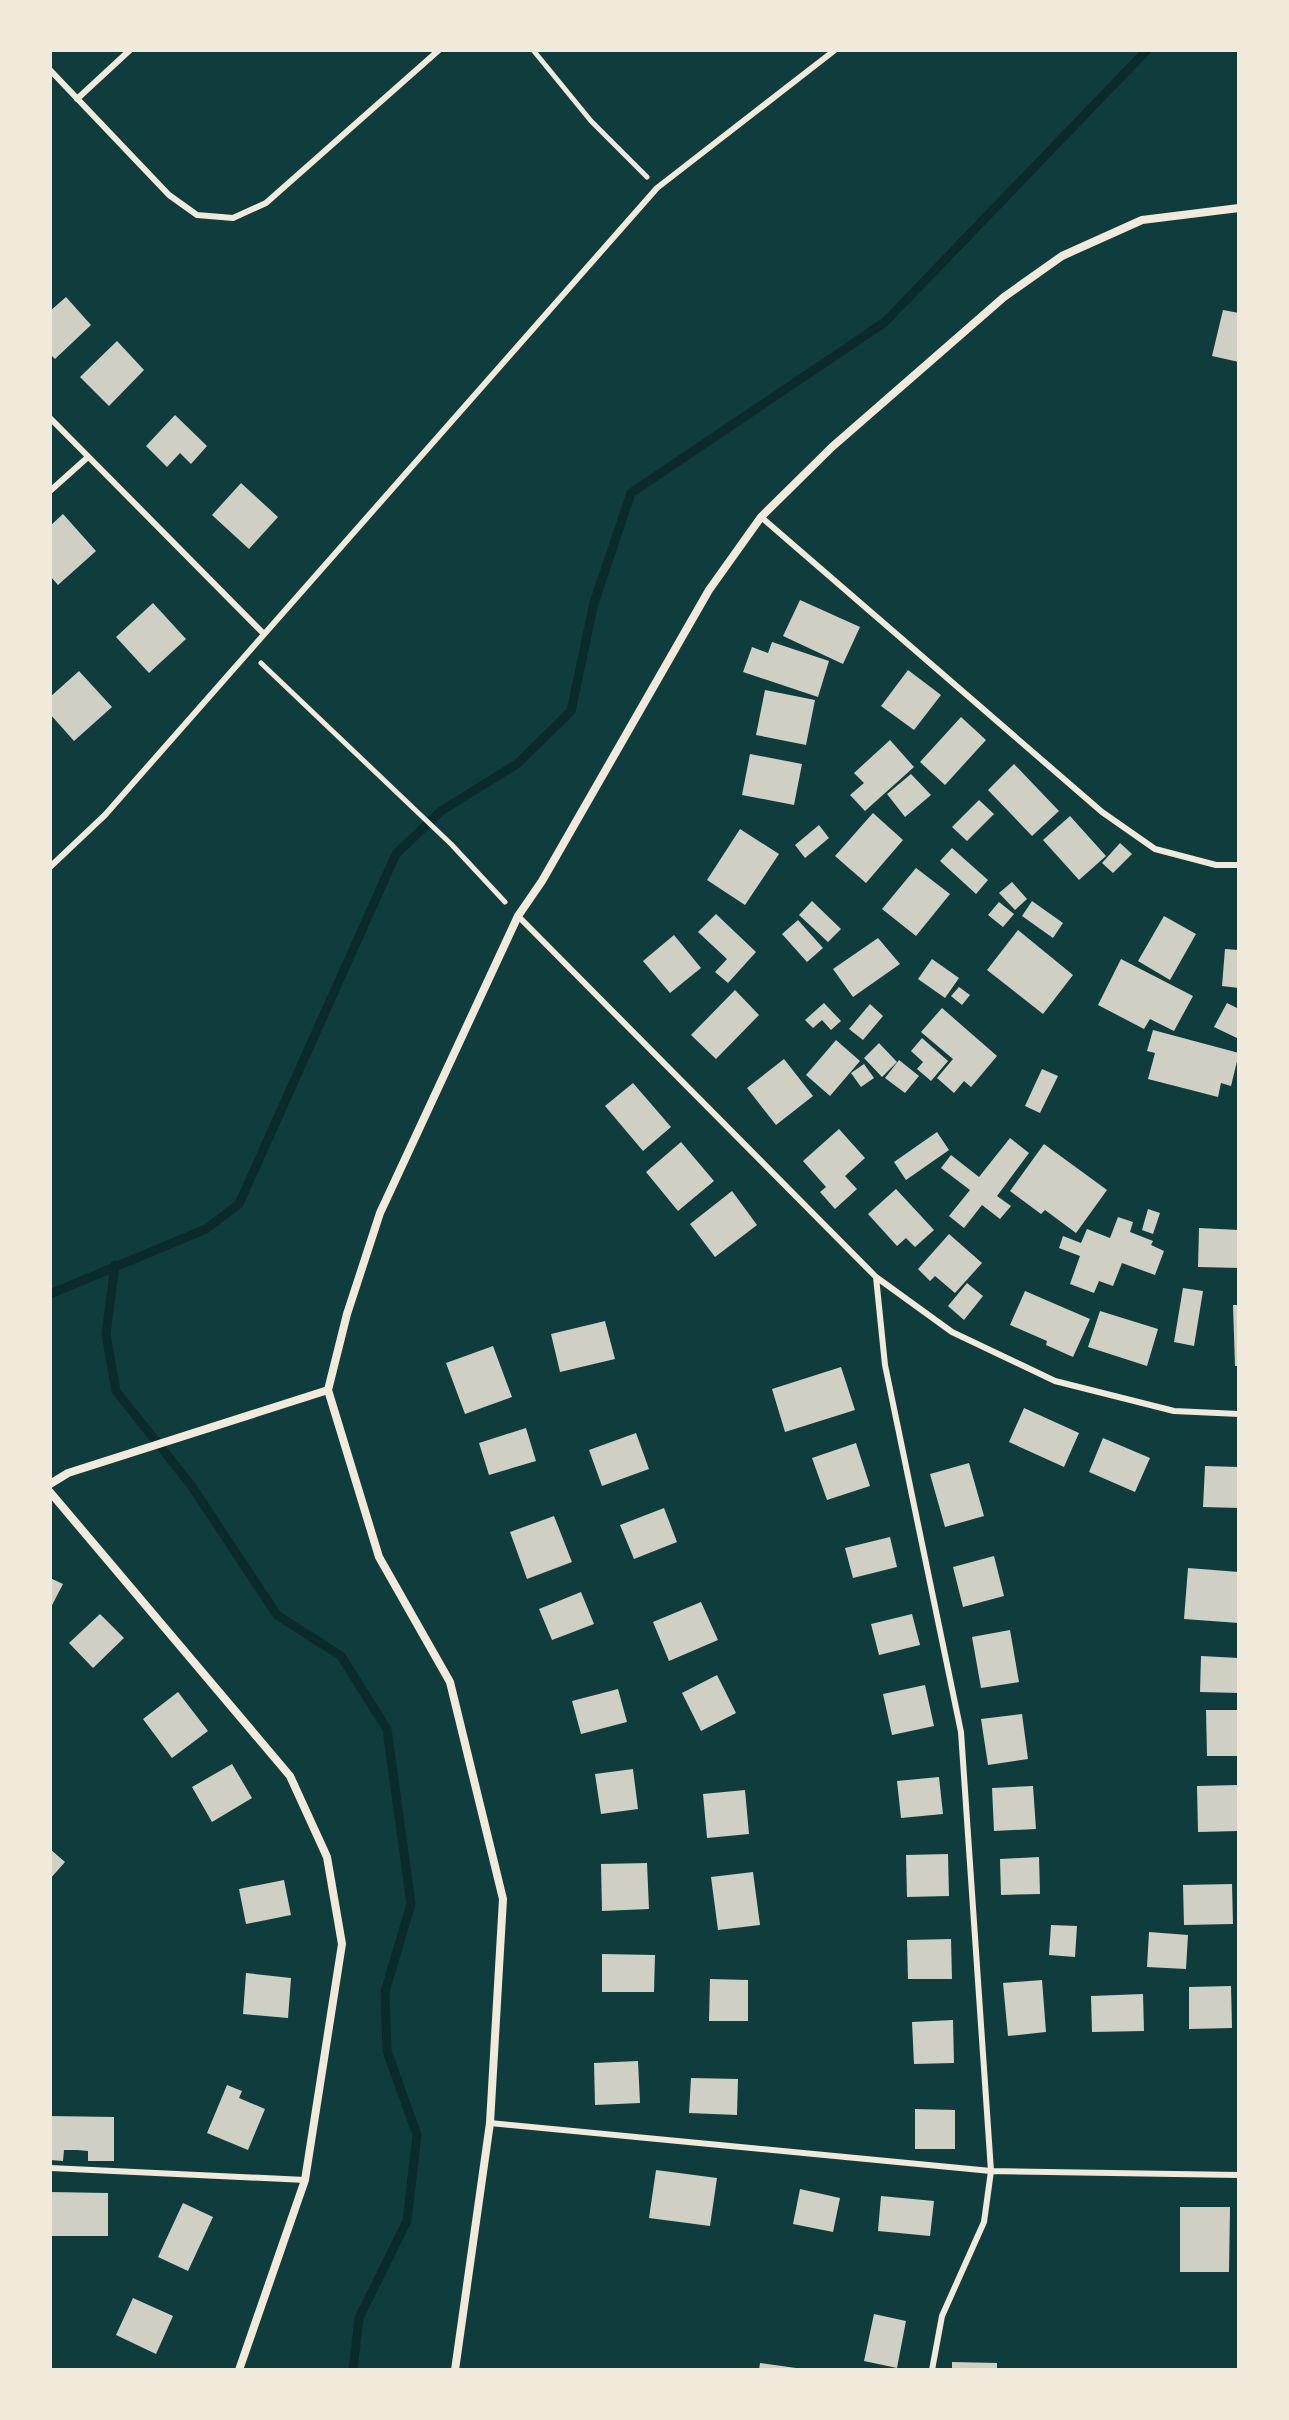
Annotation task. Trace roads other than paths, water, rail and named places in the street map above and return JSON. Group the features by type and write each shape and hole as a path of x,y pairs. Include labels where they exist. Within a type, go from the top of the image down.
{"street":[{"path":"455,2370 490,2123 503,1899 450,1682 379,1557 328,1390 347,1314 380,1213 518,916 542,881 709,590 761,517 832,447 992,307 1062,256 1142,220 1239,208"},
{"path":"50,1484 68,1473 328,1390"},
{"path":"50,1492 290,1776 327,1857 342,1944 305,2180 239,2370"}],"lane":[{"path":"77,99 130,50"},
{"path":"50,70 169,195 197,215 233,218 266,203 439,50"},
{"path":"50,867 105,815 657,188 835,50"},
{"path":"50,418 264,634"},
{"path":"50,491 88,457"},
{"path":"761,517 1102,812 1155,849 1216,865 1239,865"},
{"path":"518,916 876,1277 952,1332 1055,1381 1174,1411 1239,1414"},
{"path":"876,1277 885,1365 961,1732 991,2171 984,2222 942,2316 932,2370"},
{"path":"490,2123 991,2171 1239,2175"},
{"path":"50,2168 305,2180"}],"waterway":[{"path":"50,1294 206,1229 239,1204 396,854 441,811 517,764 571,711 594,603 631,493 885,322 1147,50"},
{"path":"115,1265 106,1334 116,1391 191,1485 277,1615 341,1656 387,1729 411,1904 385,1992 387,2051 417,2135 407,2221 359,2318 353,2370"}]}
